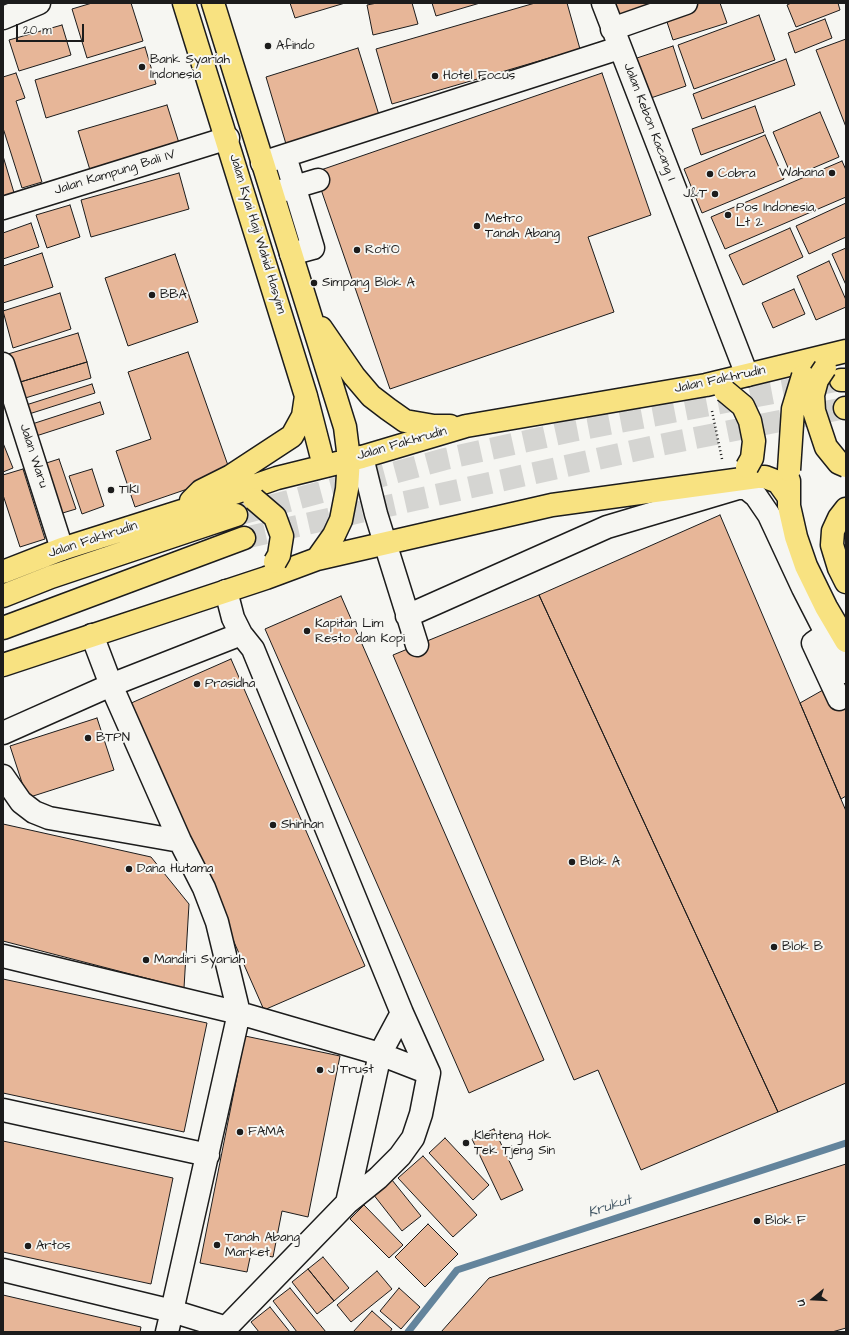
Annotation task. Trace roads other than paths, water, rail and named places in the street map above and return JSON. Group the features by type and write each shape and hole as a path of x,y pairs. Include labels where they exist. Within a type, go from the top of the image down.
{"main road":[{"name":"Jalan Kyai Haji Wahid Hasyim","path":"184,3 228,138 306,396 324,466"},
{"name":"Jalan Kyai Haji Wahid Hasyim","path":"213,3 355,458 341,520 334,535 317,559"},
{"path":"308,309 354,376 371,396 388,409 405,421 434,426 466,426"},
{"name":"Jalan Fakhrudin","path":"3,572 62,549 185,510 248,495 277,478 355,458 466,426 716,386 748,375 830,367"},
{"path":"830,367 817,380 813,395 814,411 826,447 839,463 846,466"},
{"path":"830,367 793,409 788,496 796,537 806,566 835,637"},
{"path":"716,386 743,406 750,421 754,441 752,458 737,476"},
{"path":"185,510 201,491 231,476 292,436 303,416 306,396"},
{"path":"3,665 226,591 271,570 385,542 552,505 600,499 737,476 765,477 778,482 788,496"},
{"path":"248,495 275,516 282,536 279,555 271,570"},
{"path":"846,509 839,518 833,531 832,545 838,568 846,582"},
{"name":"Jalan Fakhrudin","path":"3,596 51,577 236,515"},
{"path":"3,628 244,538"}],"street":[{"path":"3,18 39,3"},
{"name":"Jalan Kebon Kacang I","path":"603,3 748,375"},
{"path":"262,163 286,156 616,38 686,3"},
{"name":"Jalan Kampung Bali IV","path":"3,208 228,138"},
{"path":"286,156 313,248 291,254"},
{"path":"272,194 318,180"},
{"name":"Jalan Waru","path":"3,364 62,549"},
{"path":"355,458 376,514 417,645"},
{"path":"407,616 606,527 738,488 746,488 756,496 769,515 835,637 846,672"},
{"path":"600,499 606,527"},
{"path":"226,591 234,618 241,634 253,648 402,1013 429,1073 421,1114 413,1138 400,1156 346,1203 229,1331"},
{"path":"3,733 111,685 241,634"},
{"path":"92,635 111,685 180,841 204,888 217,922 239,1013 167,1332"},
{"path":"835,637 813,643 839,699"},
{"path":"3,776 21,802 34,812 49,818 180,841"},
{"path":"3,956 239,1013 380,1054 429,1073"},
{"path":"346,1203 380,1054 402,1013"},
{"path":"3,1110 208,1155"},
{"path":"229,1331 341,1227"},
{"path":"3,1270 172,1311 229,1331"}],"waterway":[{"name":"Krukut","path":"408,1332 457,1270 846,1143"}],"tunnel":[{"path":"236,515 445,459 572,431 841,380"},
{"path":"244,538 660,445 845,408"}],"place":[{"name":"Afindo","path":"268,46"},
{"name":"Bank Syariah Indonesia","path":"142,67"},
{"name":"Hotel Focus","path":"435,76"},
{"name":"Wahana","path":"832,173"},
{"name":"Cobra","path":"710,174"},
{"name":"J&T","path":"715,194"},
{"name":"Pos Indonesia, Lt 2","path":"728,215"},
{"name":"Metro Tanah Abang","path":"477,226"},
{"name":"Roti'O","path":"357,250"},
{"name":"Simpang Blok A","path":"314,283"},
{"name":"BBA","path":"152,295"},
{"name":"TIKI","path":"111,490"},
{"name":"Kapitan Lim Resto dan Kopi","path":"307,631"},
{"name":"Prasidha","path":"197,684"},
{"name":"BTPN","path":"88,738"},
{"name":"Shinhan","path":"273,825"},
{"name":"Blok A","path":"572,862"},
{"name":"Dana Hutama","path":"129,869"},
{"name":"Blok B","path":"774,947"},
{"name":"Mandiri Syariah","path":"146,960"},
{"name":"J Trust","path":"320,1070"},
{"name":"FAMA","path":"240,1132"},
{"name":"Klenteng Hok Tek Tjeng Sin","path":"466,1143"},
{"name":"Blok F","path":"757,1221"},
{"name":"Tanah Abang Market","path":"217,1245"},
{"name":"Artos","path":"28,1246"}]}
